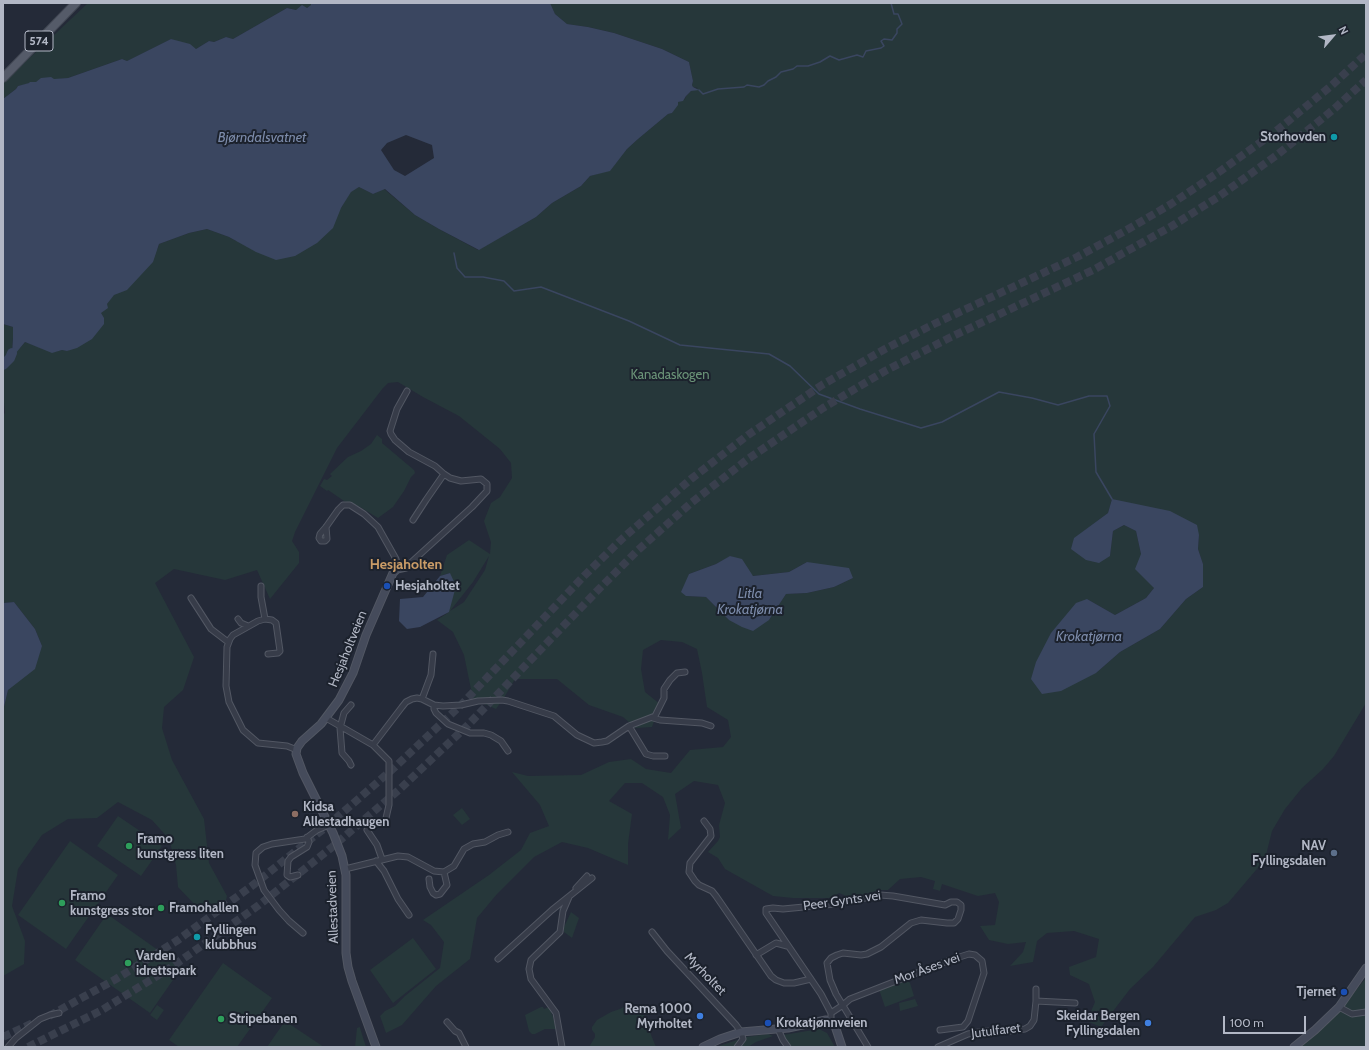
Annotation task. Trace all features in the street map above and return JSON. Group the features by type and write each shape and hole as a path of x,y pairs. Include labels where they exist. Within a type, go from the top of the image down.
{"main road":[{"name":"574","path":"3,78 76,3"},
{"path":"397,569 408,565"},
{"name":"Hesjaholtveien","path":"297,750 302,741 326,718 346,688 376,611 393,573 397,569"},
{"name":"Allestadveien","path":"297,750 296,756 338,844 345,869 346,953 350,974 376,1047"},
{"path":"1294,1047 1315,1030 1339,1007 1366,968"},
{"path":"702,1047 742,1032 799,1026 824,1020 831,1022 837,1029 842,1047"}],"street":[{"path":"407,391 396,409 390,431 395,440 409,452 435,466 450,478 461,481 481,479 487,484 487,491 472,507 408,565"},
{"path":"413,520 444,474"},
{"path":"326,527 341,506 346,504 350,505 364,514 378,527 396,559 397,569"},
{"path":"261,586 261,597 265,619"},
{"path":"191,598 211,628 228,642"},
{"path":"238,619 241,623 248,626"},
{"path":"268,654 278,653 280,651 276,623 272,620 265,619 248,626 234,635 228,642 227,647 226,693 243,730 258,743 287,746 297,750"},
{"path":"422,699 431,675 433,654"},
{"path":"652,718 664,698 664,689 670,680 677,672 685,672"},
{"path":"372,745 406,702 417,698 434,705 461,705 478,701 508,701 554,716 577,735 594,743 607,741 628,726 652,718 702,723 711,726"},
{"path":"351,705 344,713 340,727 342,754 351,765"},
{"path":"434,705 436,713 448,724 470,732 491,735 501,741 508,750"},
{"path":"326,718 372,745 389,761 389,805 386,818"},
{"path":"628,726 646,754 653,756 665,756"},
{"path":"704,821 710,829 711,836 690,863 690,872 695,881 699,885 712,891 771,976 780,982 794,983 811,979"},
{"path":"303,932 289,921 266,895 257,874 254,861 256,853 263,847 307,838 317,830 329,825"},
{"path":"367,830 377,845 379,860 384,872 398,899 409,915"},
{"path":"345,869 379,860 404,856 419,862 434,871 444,872 454,866 464,849 473,844 485,842 498,834 508,832"},
{"path":"298,875 290,877 287,875 288,861 291,857 307,847 309,842 307,838"},
{"path":"429,879 430,887 433,893 436,895 440,894 447,885 444,872"},
{"path":"498,960 590,877"},
{"name":"Peer Gynts vei","path":"831,1013 811,979 787,946 766,913 766,909 783,909 835,904 880,895 945,905 951,902 957,902 961,905 958,919 954,923 921,920 912,923 881,947 867,954 861,955 843,953 837,954 831,958 827,963 828,971 836,994 843,1005"},
{"path":"562,1047 556,1013 531,978 529,969 531,960 560,932 563,911 569,897"},
{"name":"Myrholtet","path":"652,932 667,951 727,1014 742,1032"},
{"path":"756,955 776,943 787,946"},
{"name":"Mor Åses vei","path":"831,1013 850,999 949,960 969,954 975,955 982,961 984,973 968,1021 963,1027 940,1030"},
{"name":"Jutulfaret","path":"938,1047 968,1034 985,1031 1025,1029 1030,1026 1034,1020 1036,989"},
{"path":"1036,1001 1074,1003"},
{"path":"843,1005 868,1047"},
{"path":"1339,1007 1352,1014 1366,1012"},
{"path":"8,1047 16,1038 40,1019 50,1014 59,1013"},
{"path":"831,1013 831,1022"},
{"path":"447,1022 455,1031 459,1033 466,1047"},
{"path":"778,1029 788,1047"},
{"path":"737,1047 743,1039 742,1032"}],"green space":[{"path":"88,3 311,3 312,5 307,8 296,10 287,8 233,39 226,37 214,42 209,41 196,49 171,39 127,61 122,59 68,78 18,86 3,99 3,83"},
{"name":"Kanadaskogen","path":"545,3 1366,3 1366,703 1334,756 1323,769 1302,788 1285,809 1272,831 1266,855 1262,863 1228,903 1216,910 1195,917 1153,967 1130,989 1101,1027 1084,1020 1089,1016 1095,1002 1089,984 1070,975 1069,967 1096,957 1099,939 1074,931 1047,933 1037,941 1033,962 1010,966 1023,952 1026,942 1008,944 989,940 980,926 995,925 999,902 995,893 978,896 942,884 940,891 933,889 935,881 921,877 900,879 888,890 880,890 851,898 839,893 832,898 793,898 773,896 725,869 718,858 708,852 720,837 719,825 725,803 718,785 694,781 675,794 681,828 668,840 670,815 663,797 642,783 625,783 609,801 632,814 628,844 628,865 588,848 562,842 534,857 497,894 477,918 470,959 436,986 402,1025 386,1033 380,1016 385,1011 395,1006 440,968 444,942 431,925 423,920 489,875 521,850 530,833 549,826 540,805 512,772 528,776 581,775 609,762 631,759 646,769 671,773 690,750 723,747 731,737 728,720 707,707 697,649 682,642 661,640 643,650 641,669 645,692 660,704 652,727 636,728 623,717 589,705 557,679 515,679 496,709 473,699 464,655 453,632 437,620 449,612 450,573 440,576 447,555 469,540 490,554 491,542 484,521 491,503 500,497 512,478 511,463 500,449 459,416 398,382 388,383 383,388 337,448 295,532 292,541 299,552 299,563 270,599 257,570 225,580 174,569 155,583 194,657 183,690 164,707 162,728 172,760 204,819 209,863 227,896 224,909 213,915 198,908 178,887 176,865 169,839 152,820 118,802 97,818 68,819 42,835 18,869 12,906 25,941 24,964 3,976 3,711 8,690 42,646 35,629 14,602 3,603 3,415 5,413 3,393 3,324 13,327 12,351 20,348 25,342 53,352 62,350 68,351 101,313 115,292 158,248 159,244 189,233 207,229 236,241 341,208 351,191 359,187 373,194 384,189 415,215 478,250 536,217 552,203 581,186 590,176 610,170 627,149 668,114 672,113 678,102 685,99 691,91 698,88 693,87 692,85 693,81 689,62 662,49 614,33 567,24 555,14 552,8","holes":["1112,499 1199,535 1198,549 1203,564 1203,587 1186,599 1160,629 1120,652 1096,673 1087,599 1115,615 1146,598 1154,588 1141,554 1136,531 1124,525 1113,531 1110,556 1075,538 1108,513","489,556 485,570 464,602 450,611 473,582","731,556 753,576 789,572 807,562 853,578 834,587 807,593 786,594 769,620 729,620 706,597 686,596 689,574 716,564"]},
{"path":"377,435 382,439 382,443 414,470 415,473 393,507 378,518 360,507 344,501 320,486 324,479 327,480 332,476 330,474 348,457 371,444"},
{"path":"462,808 470,819 462,825 453,815"},
{"name":"Framo kunstgress liten","path":"118,816 162,846 141,876 97,846"},
{"name":"Framo kunstgress stor","path":"70,841 118,875 66,949 18,915"},
{"path":"571,912 579,918 572,938 564,932 564,927"},
{"name":"Varden idrettspark","path":"107,914 182,967 150,1013 75,960"},
{"path":"413,938 436,969 393,1003 370,970"},
{"name":"Stripebanen","path":"223,963 272,998 237,1047 179,1047 169,1040"},
{"path":"1366,978 1366,1047 1298,1047 1336,1014"},
{"path":"906,979 910,983 914,996 885,1007 879,989"},
{"path":"915,999 918,1006 900,1011 899,1003"},
{"path":"632,1002 648,1020 649,1030 656,1047 589,1047 595,1037 592,1027 597,1020"},
{"path":"157,1005 164,1010 157,1020 150,1015"},
{"path":"541,1007 544,1009 549,1007 556,1029 545,1029 532,1034 529,1031 525,1015"},
{"path":"285,1021 324,1047 267,1047"},
{"path":"360,1027 366,1047 355,1047 357,1028"},
{"path":"819,1029 827,1033 835,1047 790,1047 783,1035"},
{"path":"768,1034 773,1036 756,1042 748,1047 716,1047 746,1037"}],"water":[{"name":"Bjørndalsvatnet","path":"311,3 550,3 555,14 567,24 614,33 662,49 689,62 693,81 692,85 699,90 691,91 683,101 678,102 678,105 672,113 668,114 627,149 610,171 590,176 581,186 552,203 536,217 479,250 415,215 385,189 373,194 359,187 351,192 341,208 333,228 317,243 295,256 276,260 256,252 229,237 207,229 189,233 159,244 153,262 127,290 114,295 107,304 108,308 101,313 104,318 104,324 92,339 77,348 52,353 25,342 15,354 12,353 13,327 3,324 3,99 18,86 30,82 36,82 41,78 68,78 122,59 127,61 171,39 190,44 196,49 209,41 214,42 226,37 233,39 287,8 296,10 302,5 307,8 311,5","holes":["406,135 432,145 434,158 405,176 394,170 381,150 387,143"]},
{"name":"Krokatjørna","path":"1112,499 1170,511 1197,525 1199,535 1198,549 1203,564 1203,587 1186,599 1160,629 1120,652 1096,673 1061,691 1042,694 1031,679 1036,662 1051,633 1076,603 1087,599 1115,615 1146,598 1154,588 1135,569 1141,554 1136,531 1124,525 1113,531 1110,556 1099,563 1086,560 1071,549 1074,538 1108,513"},
{"name":"Litla Krokatjørna","path":"730,556 742,559 753,576 789,572 807,562 849,568 853,578 834,587 807,593 786,594 769,620 753,631 729,620 706,597 686,596 681,592 689,574 716,564"},
{"path":"450,573 456,586 449,612 420,627 407,629 399,621 400,599 423,597 440,576"},
{"path":"14,602 35,629 42,646 35,669 8,690 3,711 3,603"}],"waterway":[{"path":"699,90 703,94 718,89 744,87 747,85 759,87 776,77 781,72 793,69 797,66 808,66 820,62 830,56 839,60 857,55 863,57 866,51 884,46 881,41 884,39 892,40 897,33 897,29 902,24 898,14 894,14 891,3"},
{"path":"454,253 457,268 465,277 483,277 504,281 514,291 541,287 629,321 680,345 769,354 790,366 819,394 860,409 921,428 942,422 999,392 1032,398 1058,405 1089,396 1107,396 1110,406 1094,434 1096,472 1112,499"},
{"path":"3,365 10,358 12,353"}],"tunnel":[{"path":"49,1016 116,979 178,940 253,885 326,827 395,767 462,704 584,576 623,538 691,479 748,435 822,385 885,349 934,324 1077,257 1171,204 1275,132 1331,86 1366,54"},
{"path":"28,1047 102,1010 173,966 259,905 331,848 401,788 468,725 637,551 691,503 748,459 823,408 885,371 951,337 1093,270 1172,226 1218,197 1277,155 1334,109 1366,80"},
{"path":"3,1037 35,1022"}],"place":[{"name":"Storhovden","path":"1334,137"},
{"name":"Hesjaholtet","path":"387,586"},
{"name":"Kidsa Allestadhaugen","path":"295,814"},
{"name":"Framo kunstgress liten","path":"129,846"},
{"name":"NAV Fyllingsdalen","path":"1334,853"},
{"name":"Framo kunstgress stor","path":"62,903"},
{"name":"Framohallen","path":"161,908"},
{"name":"Fyllingen klubbhus","path":"197,937"},
{"name":"Varden idrettspark","path":"128,963"},
{"name":"Tjernet","path":"1344,992"},
{"name":"Rema 1000 Myrholtet","path":"700,1016"},
{"name":"Stripebanen","path":"221,1019"},
{"name":"Krokatjønnveien","path":"768,1023"},
{"name":"Skeidar Bergen Fyllingsdalen","path":"1148,1023"}],"district":[{"name":"Hesjaholten","path":"406,565"}]}
